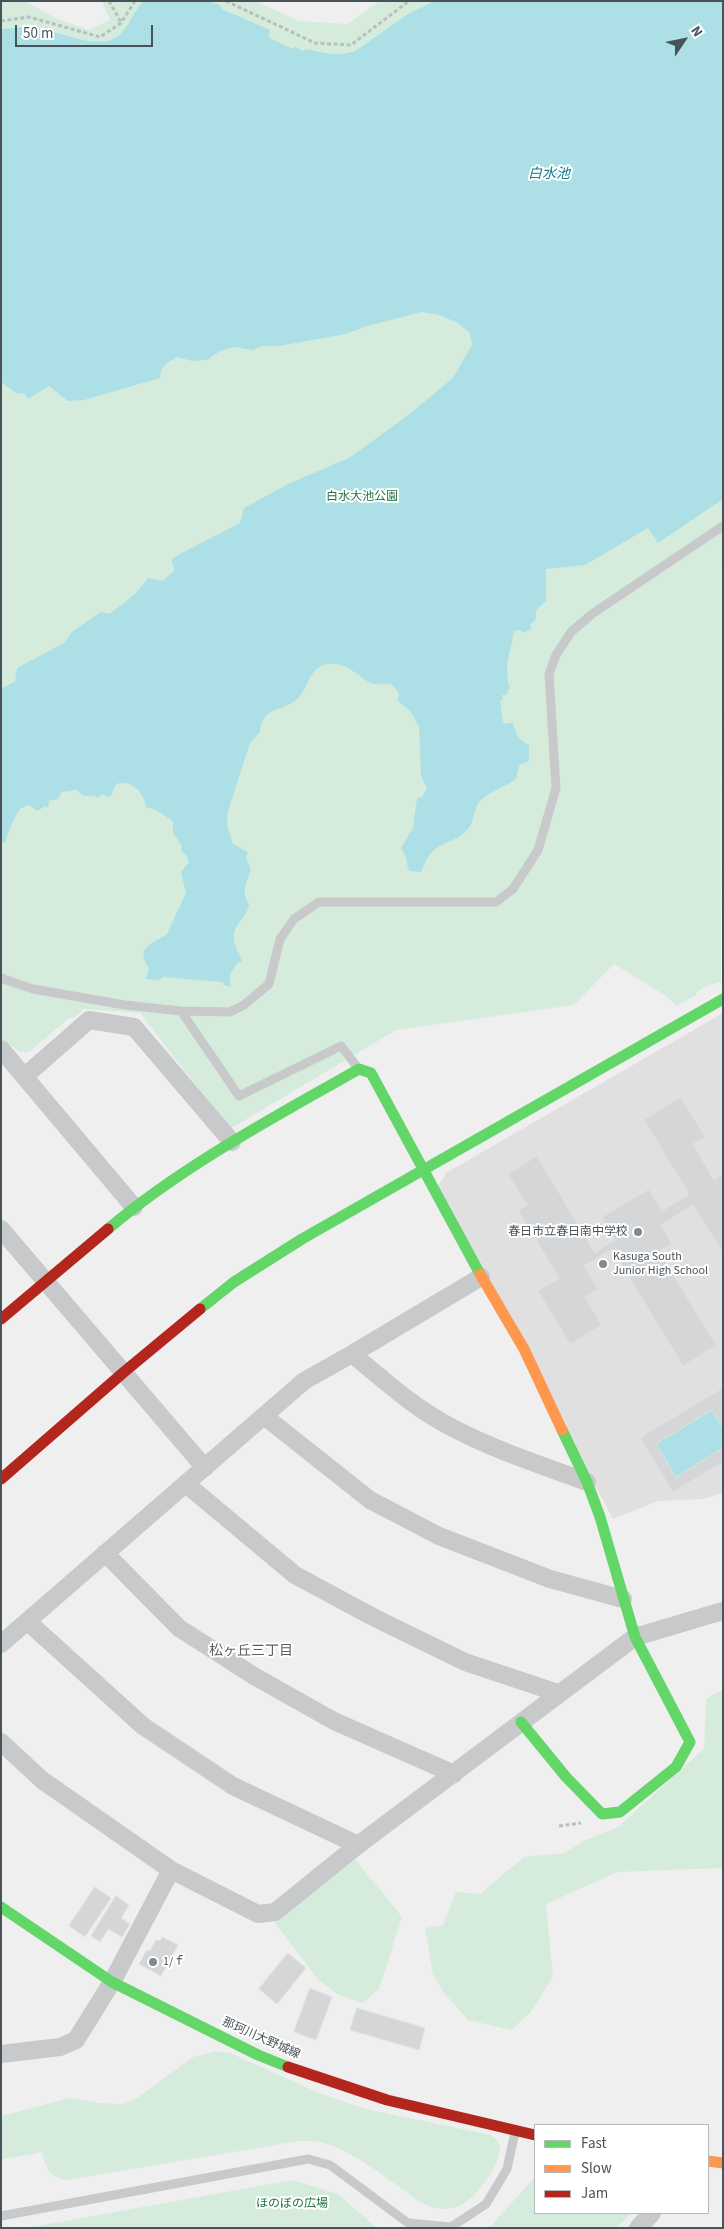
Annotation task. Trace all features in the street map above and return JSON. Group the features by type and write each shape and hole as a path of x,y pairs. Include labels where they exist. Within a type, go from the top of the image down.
{"street":[{"path":"1,1479 124,1372 234,1282 302,1239 723,999"},
{"path":"25,1076 89,1020 134,1027 232,1142"},
{"path":"1,1049 134,1207"},
{"path":"1,1319 134,1207 232,1142 359,1069 371,1073 425,1169 481,1277 524,1349 587,1482 600,1518 635,1637 690,1742 676,1767 620,1812 602,1814 566,1777 520,1722"},
{"path":"1,1229 205,1468"},
{"path":"1,1644 304,1380 352,1354 481,1277"},
{"path":"352,1354 397,1393 450,1427 519,1458 587,1482"},
{"path":"264,1416 370,1500 438,1536 550,1579 623,1599"},
{"path":"186,1484 295,1575 373,1617 465,1662 558,1693"},
{"path":"105,1554 178,1628 334,1721 454,1774"},
{"path":"1,1742 42,1780 171,1870 258,1914 274,1912 358,1845 635,1637 723,1611"},
{"path":"27,1621 143,1726 233,1786 358,1845"},
{"path":"1,2054 60,2047 76,2040 112,1982 171,1870"},
{"name":"那珂川大野城線","path":"1,1907 112,1982 258,2055 299,2071 387,2100 515,2132 534,2135"},
{"path":"709,2159 723,2148"},
{"path":"709,2160 723,2163"},
{"path":"638,2228 651,2214"}],"lane":[{"path":"1,978 33,989 125,1005 181,1011 230,1012 244,1005 269,984 280,939 294,919 319,902 496,902 513,889 538,850 556,788 549,674 556,655 571,632 592,614 723,526"},
{"path":"181,1011 239,1096 341,1046 359,1069"},
{"path":"1,2216 308,2159 330,2165 408,2224 451,2227 486,2204 507,2169 515,2132"}],"path":[{"path":"109,1 121,22"},
{"path":"1,21 29,17 100,37 121,22 135,1"},
{"path":"226,1 315,43 351,45 409,1"}],"shaded area":[{"name":"Kasuga South Junior High School","path":"723,1013 723,1493 703,1499 658,1501 613,1519 437,1188 446,1173"}],"green space":[{"name":"白水大池公園","path":"1,1 25,1 57,19 89,30 110,20 102,1 255,1 299,21 347,24 380,1 723,1 721,982 707,986 698,991 695,996 676,1006 666,996 614,964 574,1005 396,1030 230,1129 140,1013 84,1009 74,1018 68,1019 29,1052 19,1052 1,1039"},
{"path":"723,1689 723,1868 617,1872 546,1904 553,1977 530,2013 511,2030 468,2020 444,1993 433,1975 425,1928 443,1925 456,1892 480,1894 524,1857 565,1853 583,1841 618,1827 704,1749 706,1699"},
{"path":"354,1858 402,1917 379,1989 362,2003 337,1994 317,1978 274,1922"},
{"path":"216,2051 230,2053 319,2093 366,2109 491,2135 496,2139 500,2147 496,2164 491,2174 469,2199 454,2208 441,2209 420,2202 353,2156 326,2144 315,2142 299,2141 67,2180 56,2177 49,2171 42,2152 1,2160 1,2116 70,2098 99,2103 124,2104 137,2098 193,2057"},
{"path":"534,2178 534,2214 631,2214 616,2228 489,2228"},
{"name":"ほのぼの広場","path":"292,2180 338,2194 377,2228 27,2228"}],"water":[{"name":"白水池","path":"143,1 207,1 220,5 222,9 270,30 268,37 293,49 295,47 303,51 306,49 344,54 357,50 405,16 434,1 723,1 723,499 658,543 648,528 585,565 546,569 546,601 536,610 536,619 530,625 531,629 522,633 520,630 514,631 507,667 510,688 506,695 502,695 503,700 500,701 503,722 506,724 513,722 518,736 529,745 529,761 519,765 516,779 488,794 480,801 468,829 461,835 436,848 426,861 421,872 410,871 401,848 413,828 417,799 422,797 427,788 421,776 419,726 411,712 398,701 399,694 393,686 391,684 370,683 351,670 339,665 325,665 314,672 297,699 269,713 262,723 260,732 250,743 228,811 227,825 233,844 248,852 246,858 251,870 245,892 249,905 248,909 237,925 234,934 234,941 242,961 237,963 230,974 231,987 224,985 223,982 163,977 159,980 146,979 149,969 144,958 145,950 151,943 167,934 186,893 181,872 189,862 187,856 181,851 182,846 173,833 173,821 154,809 146,807 143,796 132,785 127,783 116,784 110,797 102,794 97,798 94,796 83,796 77,790 62,792 58,799 49,801 48,808 45,806 38,811 28,805 20,809 11,826 6,842 1,843 1,688 15,682 17,668 64,643 72,632 101,612 109,614 135,593 148,578 163,581 175,570 171,560 240,523 244,508 290,483 349,458 407,416 453,378 472,345 470,333 458,323 439,315 422,312 364,327 346,334 279,346 262,346 252,350 234,347 220,351 207,360 192,361 177,357 167,363 160,374 160,378 84,400 68,401 49,386 28,399 25,394 16,393 1,382 1,29 44,29 87,41 107,41 124,31"},
{"path":"712,1410 723,1428 723,1448 676,1477 656,1444"}],"building":[{"name":"春日市立春日南中学校","path":"681,1097 705,1137 693,1144 714,1180 723,1174 723,1253 693,1205 661,1225 672,1244 659,1251 716,1345 683,1366 612,1249 584,1266 598,1289 585,1297 602,1325 570,1344 538,1291 559,1278 518,1210 527,1205 508,1174 537,1156 595,1253 615,1240 602,1217 649,1189 662,1211 689,1194 644,1120"},
{"path":"723,1388 723,1428 712,1410 656,1444 676,1477 723,1448 723,1462 673,1492 640,1438"},
{"path":"95,1887 111,1898 85,1937 69,1926"},
{"path":"116,1896 129,1905 121,1918 130,1924 122,1937 108,1929 100,1942 91,1936"},
{"path":"162,1937 178,1945 161,1976 139,1964 147,1950 150,1951 156,1940 160,1941"},
{"path":"288,1953 306,1968 277,2004 259,1989"},
{"path":"310,1988 332,1997 316,2040 294,2032"},
{"path":"357,2008 425,2028 419,2050 350,2030"}],"traffic: fast":[{"path":"200,1309 234,1282 302,1239 723,999"},
{"path":"108,1229 198,1163 359,1069 371,1073 480,1274"},
{"path":"521,1722 566,1777 602,1814 620,1812 676,1767 690,1742 635,1637 600,1517 587,1482 562,1430"},
{"path":"1,1907 112,1982 258,2055 288,2067"}],"traffic: slow":[{"path":"480,1274 524,1349 562,1430"},
{"path":"709,2161 723,2163"}],"traffic: jam":[{"path":"1,1319 108,1229"},
{"path":"1,1479 200,1309"},
{"path":"288,2067 387,2100 534,2135"}],"place":[{"name":"春日市立春日南中学校","path":"638,1232"},
{"name":"Kasuga South Junior High School","path":"603,1264"},
{"name":"1/ｆ","path":"153,1962"}],"district":[{"name":"松ヶ丘三丁目","path":"251,1652"}]}
